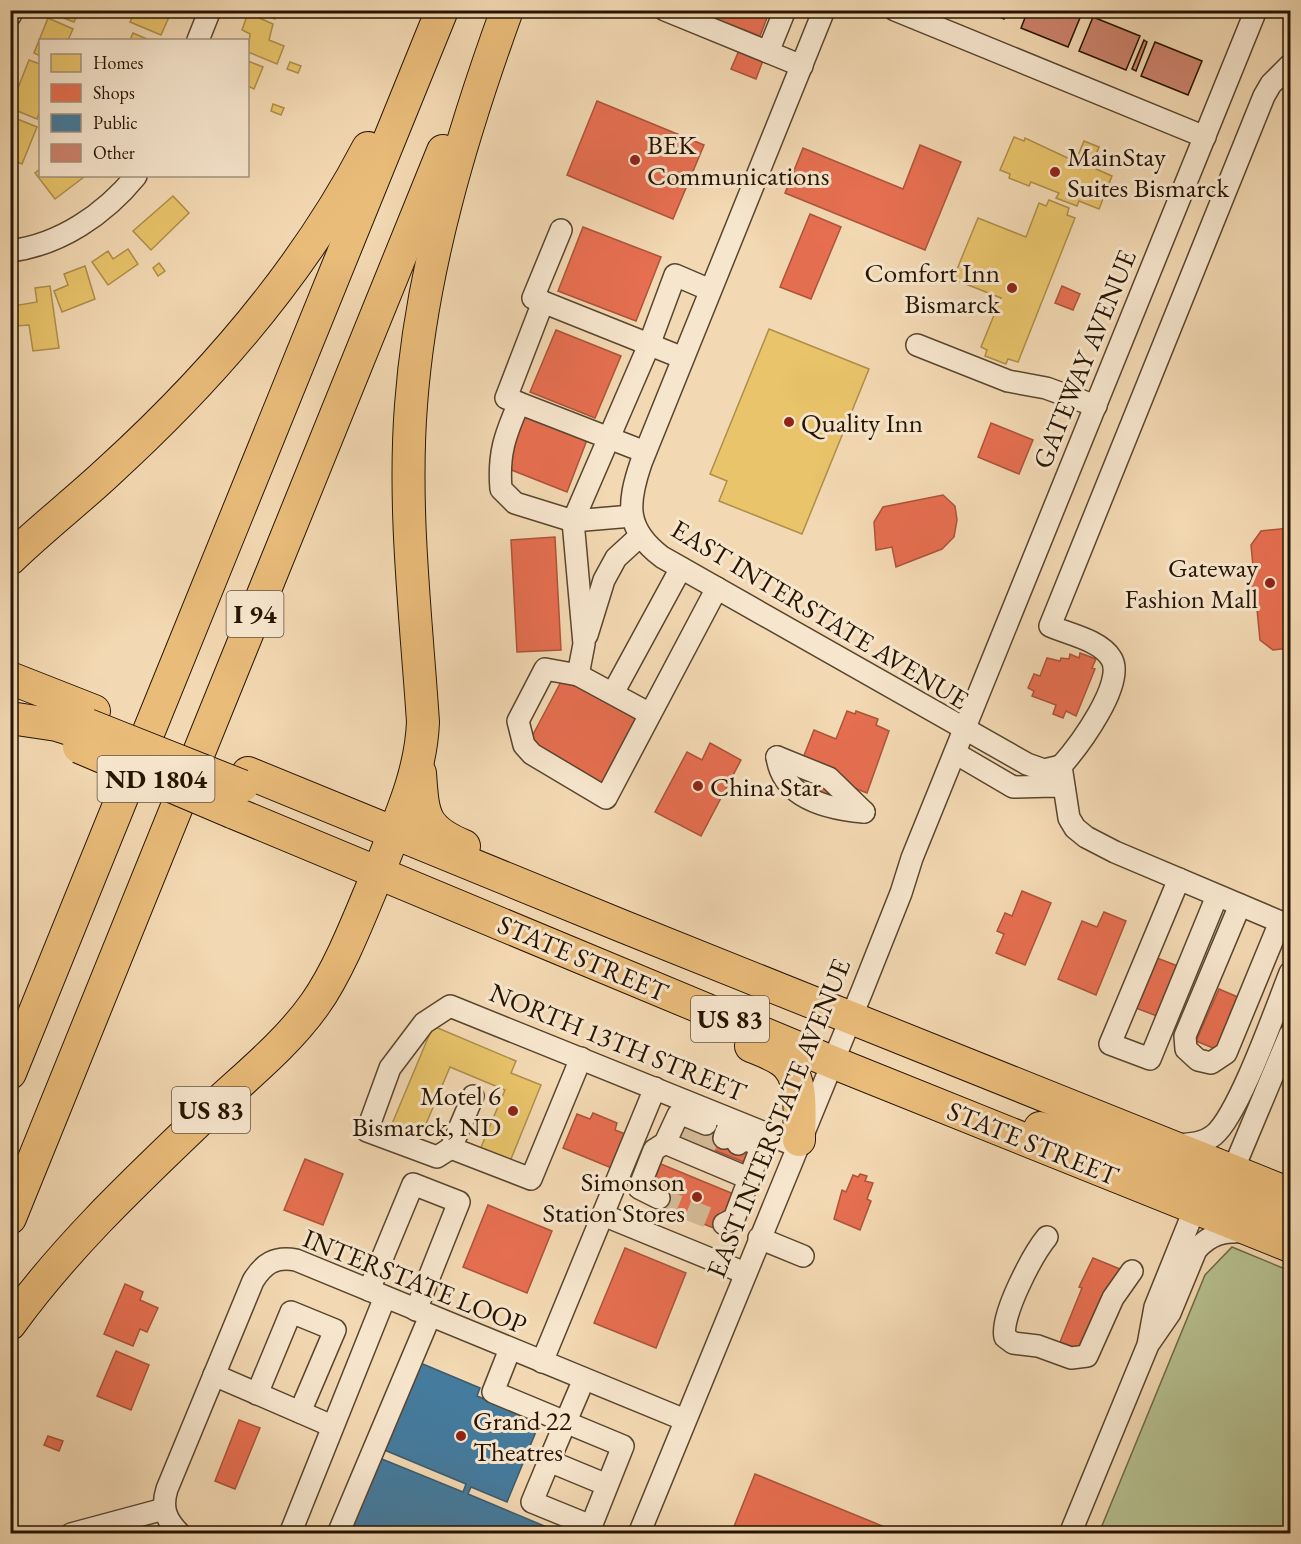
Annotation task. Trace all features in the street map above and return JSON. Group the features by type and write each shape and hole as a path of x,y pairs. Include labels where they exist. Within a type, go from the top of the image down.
{"highway":[{"path":"10,559 137,444 229,349 282,283 330,214 362,160 430,10"},
{"name":"I 94","path":"10,1073 442,10"},
{"name":"I 94","path":"10,1218 500,10"},
{"path":"507,10 479,88 442,219 422,317 413,377 409,477 423,722 420,758 424,810 431,828 448,840 754,966 786,992"},
{"name":"STATE STREET","path":"10,678 87,729 240,791 377,873 832,1062 960,1113 1214,1189 1290,1194"},
{"path":"10,692 87,729"},
{"name":"STATE STREET","path":"10,720 87,729 240,791 349,814 1171,1146 1259,1234 1290,1246"},
{"path":"377,873 420,758"},
{"path":"240,791 342,838 357,840 394,832"},
{"name":"US 83","path":"10,1324 63,1259 128,1189 303,1020 324,990 377,873"},
{"path":"478,915 526,923 611,945 817,1026 828,1027 850,1018"},
{"path":"478,915 560,966 783,1061 793,1074 798,1091 798,1143"},
{"path":"832,1062 849,1047 861,1044 874,1047 1062,1120 1113,1136 1171,1146"},
{"path":"960,1113 1026,1124 1076,1137 1206,1182 1216,1193 1227,1194 1290,1218"}],"street":[{"path":"10,16 13,10"},
{"path":"198,39 210,10"},
{"path":"665,10 802,66"},
{"path":"768,52 785,10"},
{"name":"EAST INTERSTATE AVENUE","path":"639,1533 850,1018 964,730 681,568 657,552 640,536 632,516 632,493 645,452 824,10"},
{"path":"895,10 1205,136"},
{"name":"GATEWAY AVENUE","path":"964,730 1256,10"},
{"path":"964,730 1038,769 1061,766 1082,742 1099,715 1115,672 1111,658 1095,644 1050,626 1264,96 1271,84 1290,65"},
{"path":"10,251 36,246 71,230 102,210 131,181"},
{"path":"561,230 533,298 683,358"},
{"path":"584,644 573,521 649,345 675,275 710,290"},
{"path":"543,302 506,398 645,452"},
{"path":"917,345 1008,381 1046,388 1095,406"},
{"path":"519,403 502,441 499,466 501,489 515,503 573,521 632,516"},
{"path":"578,675 584,644 604,580 616,558 640,536"},
{"path":"613,693 681,568"},
{"path":"650,714 578,675 545,669 518,721 524,745 532,754 606,798 717,588"},
{"path":"955,753 1013,787 1054,786 1064,788"},
{"path":"779,766 829,778 864,812"},
{"path":"1061,766 1070,818 1075,828 1086,837 1285,924 1226,1053 1211,1063 1198,1060 1186,1049 1185,1036 1240,905"},
{"path":"1179,879 1110,1044 1150,1059 1217,896"},
{"path":"1171,1146 1206,1141 1219,1131 1238,1098 1290,973"},
{"name":"NORTH 13TH STREET","path":"451,1148 437,1157 367,1131 390,1068 424,1023 450,1006 655,1088 712,1142 798,1143"},
{"path":"1148,1345 1155,1307 1290,1034"},
{"path":"473,1096 451,1148 531,1179 580,1058"},
{"path":"542,1362 655,1088"},
{"path":"712,1142 746,1184 773,1202"},
{"path":"658,1198 639,1188 654,1150 712,1142 758,1145 760,1150 729,1221 761,1233 803,1256"},
{"path":"290,1533 332,1426 413,1184 459,1202 423,1313 338,1533"},
{"path":"603,1215 745,1273"},
{"path":"1070,1533 1148,1345 1170,1313 1196,1250 1203,1241 1211,1236 1230,1231 1259,1234"},
{"path":"1047,1237 1032,1258 1004,1326 1005,1337 1013,1343 1038,1346 1076,1360 1087,1356 1113,1298 1132,1271"},
{"name":"INTERSTATE LOOP","path":"164,1509 167,1489 253,1281 271,1261 287,1258 685,1420"},
{"path":"257,1394 291,1312 335,1330 300,1412"},
{"path":"510,1349 493,1392 566,1422 623,1446 589,1530 532,1502 549,1461 566,1422 584,1379"},
{"path":"214,1375 332,1426"},
{"path":"549,1461 607,1485"},
{"path":"71,1533 164,1509 167,1518 180,1533"}],"green space":[{"path":"1232,1247 1290,1271 1290,1533 1099,1533 1205,1275"}],"building: Homes":[{"path":"54,10 79,10 74,22 53,14"},
{"path":"135,10 161,10 160,13 169,17 161,35 130,22"},
{"path":"254,10 278,10 275,19"},
{"path":"248,13 273,24 269,40 284,46 277,64 249,52 250,34 242,30"},
{"path":"48,18 73,29 68,39 40,39"},
{"path":"133,33 147,39 130,39"},
{"path":"39,40 39,56 34,53"},
{"path":"29,60 39,64 39,114 37,119 10,108"},
{"path":"249,61 263,67 254,89 249,86"},
{"path":"290,62 301,66 298,73 287,69"},
{"path":"273,104 284,108 281,115 271,111"},
{"path":"10,116 37,127 22,164 10,159"},
{"name":"MainStay Suites Bismarck","path":"1014,137 1024,141 1025,138 1072,160 1074,157 1077,158 1084,141 1099,147 1092,164 1095,165 1094,168 1112,176 1099,209 1079,201 1077,206 1056,198 1059,193 1031,182 1029,186 1009,178 1010,174 1000,170"},
{"path":"39,170 39,177 84,177 55,199 35,173"},
{"path":"173,196 189,213 151,250 133,231"},
{"name":"Comfort Inn Bismarck","path":"1049,200 1069,208 1067,215 1075,218 1018,362 1008,359 1006,364 985,356 987,350 981,347 1001,298 953,279 978,218 1026,237 1039,203 1046,206"},
{"path":"128,249 138,264 108,285 92,262 108,251 113,259"},
{"path":"159,263 165,271 158,276 153,268"},
{"path":"85,266 95,299 62,312 54,291 68,285 64,274"},
{"path":"50,286 59,348 33,351 29,325 16,326 13,306 37,302 35,288"},
{"name":"Quality Inn","path":"769,329 869,369 802,534 719,501 727,481 710,474"},
{"name":"Motel 6 Bismarck, ND","path":"433,1026 516,1061 511,1073 541,1085 509,1164 479,1152 505,1090 450,1067 418,1143 389,1131"}],"building: Shops":[{"path":"694,10 770,10 760,36"},
{"path":"740,48 764,58 756,79 731,69"},
{"name":"BEK Communications","path":"597,101 704,145 673,219 567,175"},
{"path":"920,145 961,162 925,250 785,193 803,148 903,189"},
{"path":"810,214 841,227 811,299 780,287"},
{"path":"583,227 661,257 636,321 558,291"},
{"path":"1062,286 1080,294 1073,310 1055,303"},
{"path":"556,330 621,356 595,418 530,392"},
{"path":"524,415 587,440 567,492 504,467"},
{"path":"991,423 1033,440 1019,474 978,457"},
{"path":"943,495 955,506 957,520 954,537 942,549 896,567 892,547 876,550 874,522 883,507"},
{"name":"Gateway Fashion Mall","path":"1290,528 1290,648 1273,650 1260,640 1256,599 1251,599 1248,567 1253,566 1251,545 1261,531"},
{"path":"555,537 561,650 517,652 511,540"},
{"path":"1080,653 1096,659 1092,668 1095,669 1076,716 1066,711 1063,718 1053,714 1056,705 1032,696 1034,691 1028,688 1034,674 1040,676 1047,658 1060,661 1061,658 1069,659 1070,654 1079,658"},
{"path":"563,678 637,717 602,783 528,744"},
{"path":"847,711 855,714 856,711 878,719 876,725 889,731 867,793 844,784 846,779 840,777 829,803 807,794 817,769 801,763 814,730 836,739"},
{"name":"China Star","path":"710,743 741,760 701,836 655,812 687,752 702,760"},
{"path":"1022,891 1051,903 1025,965 996,953 1004,934 997,931 1005,913 1012,916"},
{"path":"1104,912 1126,921 1096,995 1058,979 1082,921 1097,927"},
{"path":"1157,958 1183,968 1162,1018 1136,1008"},
{"path":"1219,989 1240,998 1218,1050 1196,1041"},
{"path":"593,1113 617,1123 615,1130 628,1135 614,1169 563,1148 577,1114 590,1119"},
{"name":"Simonson Station Stores","path":"678,1120 757,1152 751,1165 672,1133"},
{"path":"305,1159 343,1174 323,1225 284,1210"},
{"name":"Simonson Station Stores","path":"656,1162 736,1195 721,1231 656,1205 645,1189"},
{"path":"860,1174 867,1176 865,1181 873,1183 867,1199 871,1201 860,1230 834,1219 842,1190 846,1192 853,1175 858,1177"},
{"path":"488,1205 552,1231 527,1293 463,1267"},
{"path":"625,1248 686,1273 656,1348 594,1323"},
{"path":"1093,1258 1120,1269 1084,1351 1060,1342 1082,1288 1079,1287"},
{"path":"125,1284 143,1292 140,1300 158,1308 147,1332 140,1329 133,1346 104,1334"},
{"path":"116,1351 149,1365 131,1410 97,1396"},
{"path":"239,1420 260,1428 235,1489 215,1481"},
{"path":"48,1436 63,1441 59,1451 44,1445"},
{"path":"755,1474 902,1534 731,1534"}],"building: Public":[{"name":"Grand 22 Theatres","path":"418,1362 480,1388 477,1396 540,1422 507,1502 471,1487 468,1494 554,1530 552,1534 346,1534 377,1457 463,1492 466,1484 382,1449"}],"building: Other":[{"path":"984,10 1008,10 1004,19"},
{"path":"1028,10 1077,10 1082,13 1068,47 1021,28"},
{"path":"1093,17 1140,36 1126,70 1079,51"},
{"path":"1144,40 1147,42 1136,71 1132,69"},
{"path":"1155,42 1202,61 1188,95 1141,76"}],"tunnel":[{"path":"687,1140 693,1126"},
{"path":"705,1147 710,1133"},
{"path":"659,1198 724,1224"}],"place":[{"name":"BEK Communications","path":"635,160"},
{"name":"MainStay Suites Bismarck","path":"1055,172"},
{"name":"Comfort Inn Bismarck","path":"1012,288"},
{"name":"Quality Inn","path":"789,422"},
{"name":"Gateway Fashion Mall","path":"1270,583"},
{"name":"China Star","path":"698,786"},
{"name":"Motel 6 Bismarck, ND","path":"513,1111"},
{"name":"Simonson Station Stores","path":"697,1197"},
{"name":"Grand 22 Theatres","path":"461,1436"}]}
